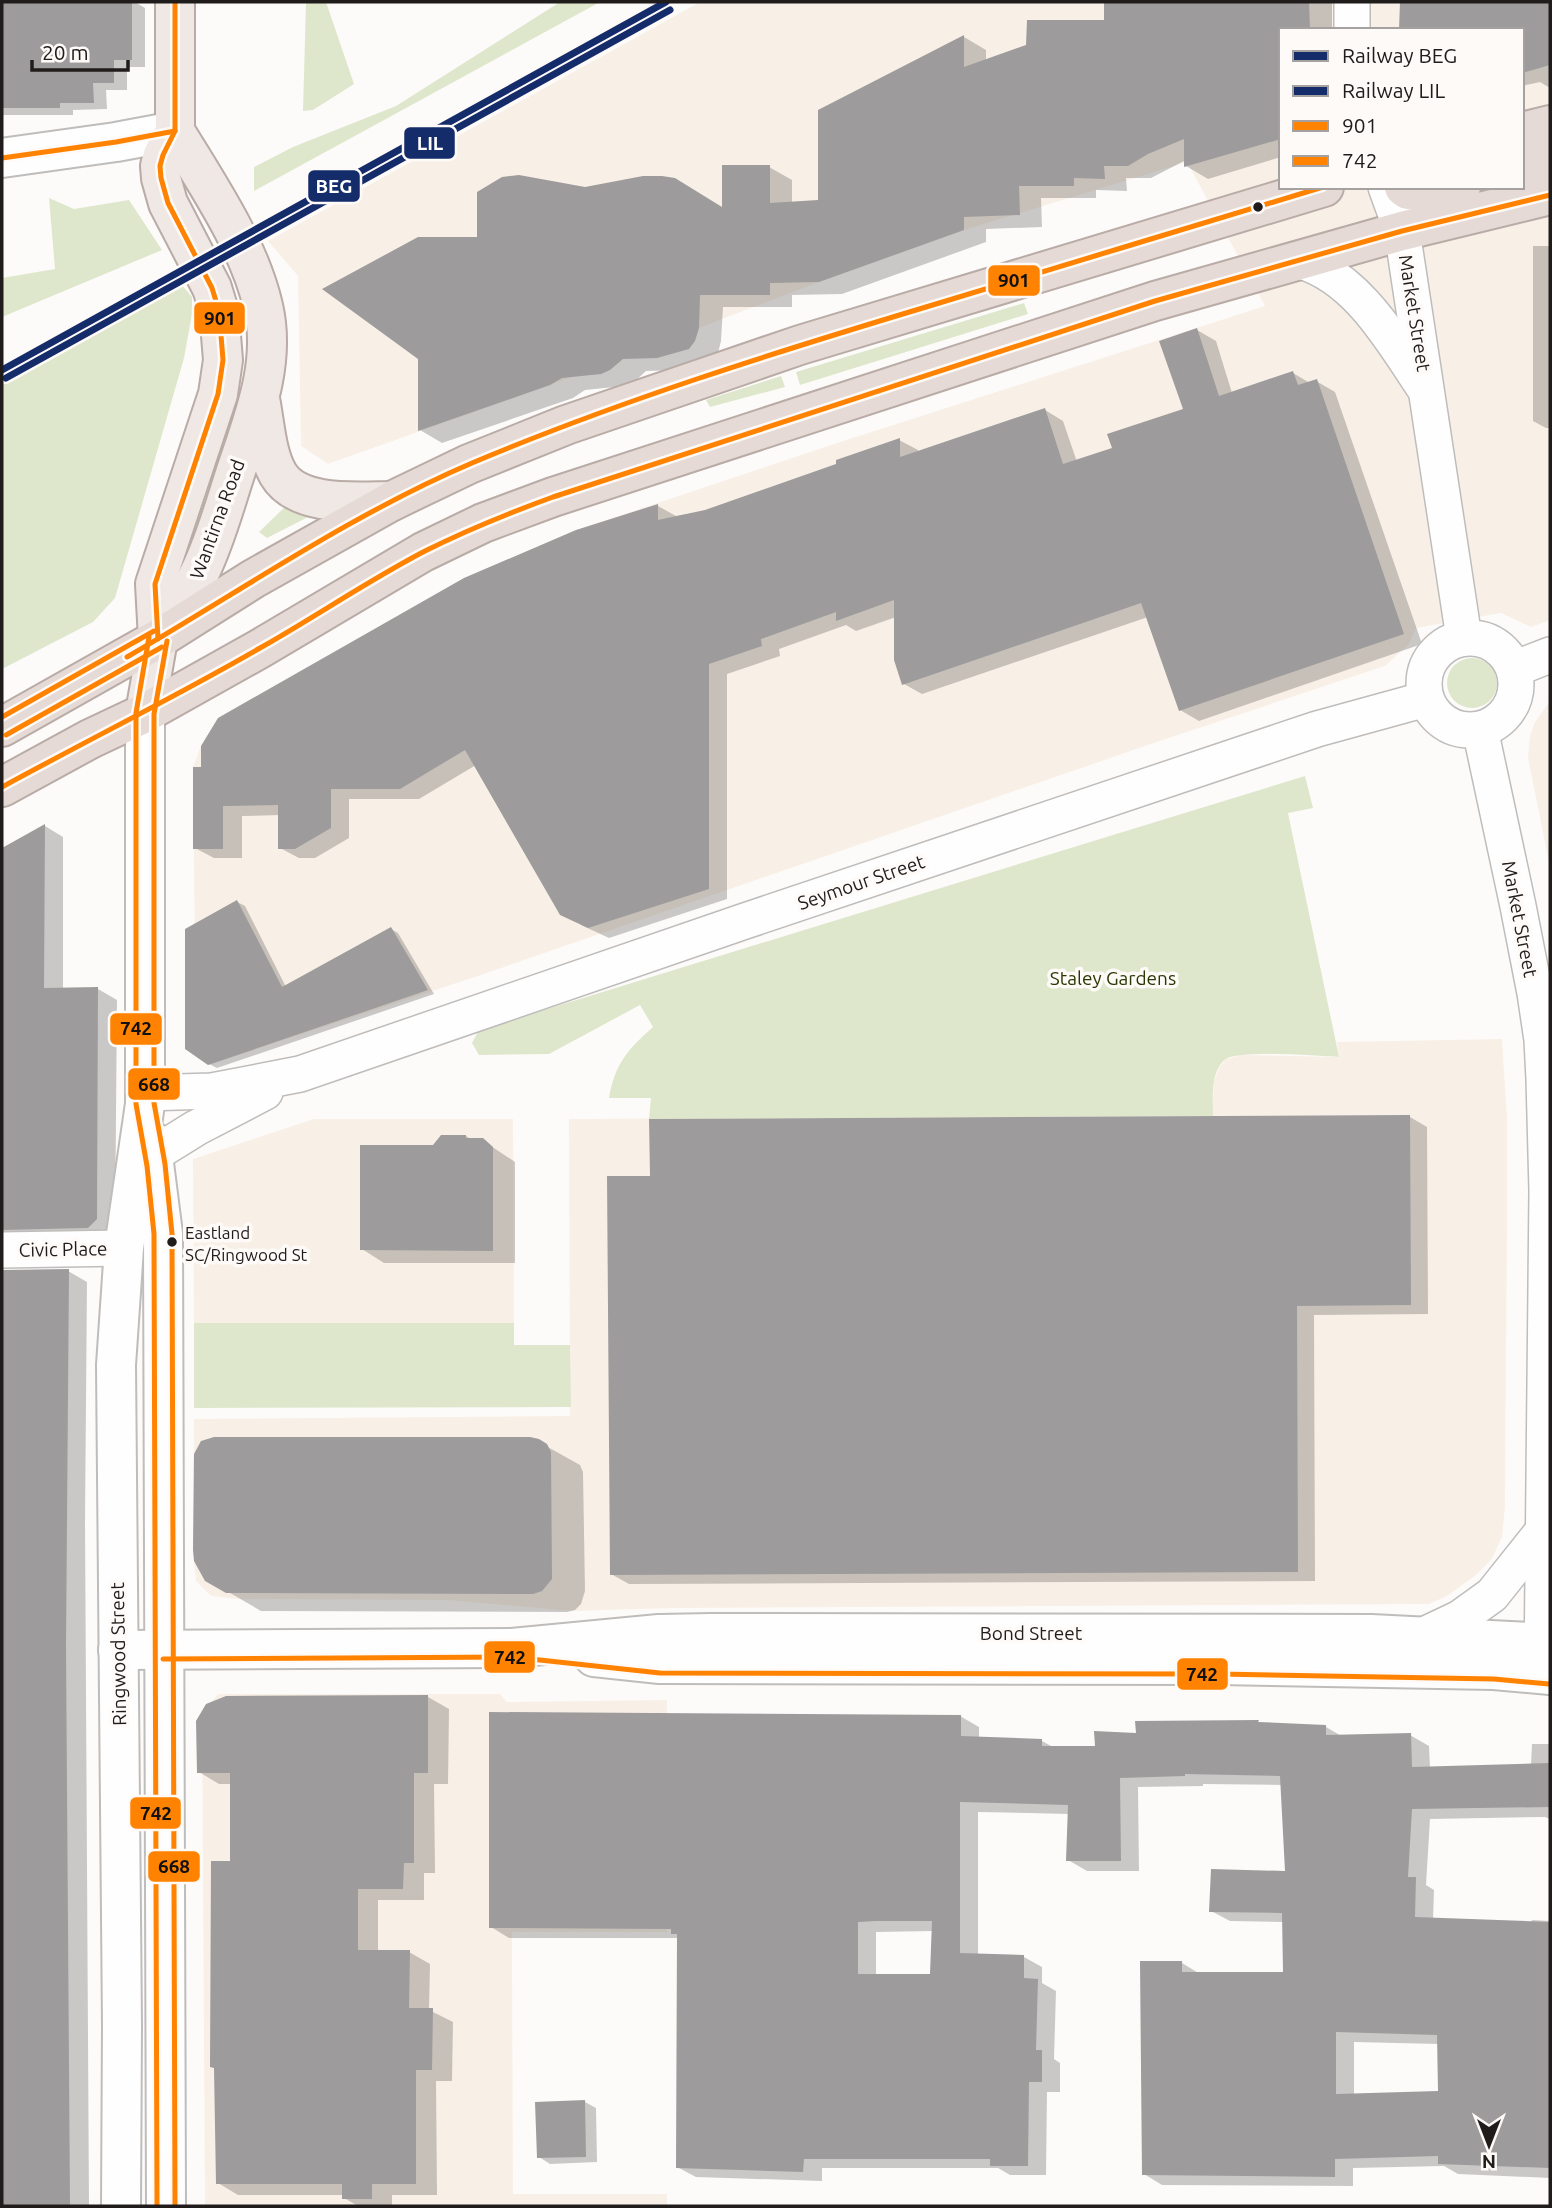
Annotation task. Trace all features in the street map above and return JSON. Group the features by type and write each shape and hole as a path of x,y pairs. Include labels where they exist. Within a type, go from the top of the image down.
{"highway":[{"path":"1524,132 1550,125"},
{"path":"1524,169 1550,162"},
{"path":"2,727 158,639 253,579 392,501 469,464 566,425 800,345 1317,189"},
{"path":"1416,189 1435,192 1451,189"},
{"path":"2,787 78,745 145,713 423,552 483,523 592,484 1155,300 1402,231 1550,194"}],"main road":[{"name":"Wantirna Road","path":"158,639 155,584 218,394 223,360 219,311 212,288 168,203 161,178 163,155 175,131 175,2"},
{"name":"Wantirna Road","path":"158,639 188,594 207,556 260,397 267,331 257,282 242,247 175,131"},
{"path":"2,158 175,131"},
{"path":"260,397 273,463 286,484 299,493 312,497 337,501 392,501"},
{"path":"145,713 158,639"},
{"name":"Ringwood Street","path":"121,2206 116,1365 124,1248 145,1098 145,713"},
{"name":"Ringwood Street","path":"145,1098 163,1234 166,2206"},
{"name":"Bond Street","path":"118,1650 512,1648 659,1634 699,1633 1232,1633 1422,1636 1546,1659"},
{"name":"Bond Street","path":"512,1648 660,1664 1191,1665 1494,1670 1546,1659"}],"street":[{"path":"1352,2 1352,28"},
{"name":"Market Street","path":"1387,189 1402,231 1429,394 1464,638"},
{"name":"Market Street","path":"1300,261 1317,266 1360,301 1381,325 1429,394"},
{"path":"1464,638 1489,642 1508,658 1514,669 1516,685 1513,700 1505,714 1493,724 1480,729 1465,730 1441,720 1426,699 1423,685 1430,659 1439,649 1464,638"},
{"path":"1514,669 1550,655"},
{"name":"Seymour Street","path":"145,1098 212,1091 300,1074 1317,729 1426,699"},
{"name":"Market Street","path":"1480,729 1530,968 1547,1079 1544,1531 1546,1659"},
{"name":"Seymour Street","path":"154,1154 196,1128 300,1074"},
{"name":"Civic Place","path":"2,1250 124,1248"},
{"path":"1422,1636 1460,1618 1492,1595 1544,1531"}],"shaded area":[{"path":"700,2 1550,2 1550,620 1531,627 1501,613 1416,628 1409,644 1385,666 475,977 208,1065 196,1057 193,767 201,746 218,718 464,578 574,531 837,443 1265,306 1187,162 964,230 819,282 550,385 328,464 301,446 298,276 268,241"},
{"path":"1550,701 1550,867 1528,758 1530,736 1535,722"},
{"path":"1502,1039 1507,1118 1507,1219 1505,1507 1502,1537 1492,1559 1476,1575 1447,1596 1429,1604 677,1608 572,1611 448,1600 238,1599 211,1596 196,1581 193,1550 194,1419 570,1416 569,1119 1212,1116 1214,1082 1226,1059 1242,1055 1339,1057 1337,1042"},
{"path":"314,1119 513,1119 514,1323 194,1323 193,1159"},
{"path":"218,1694 500,1694 507,1702 667,1700 667,1932 512,1932 513,2194 667,2194 667,2206 205,2206 202,1713"}],"green space":[{"path":"306,2 326,2 354,84 313,110 303,111"},
{"path":"560,2 600,2 254,191 254,167 293,147 396,106"},
{"path":"49,198 74,209 129,200 162,250 2,317 2,278 55,269"},
{"path":"182,285 192,297 192,314 184,358 115,598 93,622 2,669 2,385"},
{"path":"1024,303 1028,314 800,385 796,372"},
{"path":"781,376 785,387 710,407 706,400"},
{"path":"289,503 312,515 267,538 259,532"},
{"path":"1472,658 1490,665 1497,683 1490,701 1472,708 1454,701 1447,683 1454,665"},
{"name":"Staley Gardens","path":"1305,776 1313,808 1288,813 1339,1057 1263,1054 1226,1059 1217,1070 1215,1078 1213,1116 649,1119 651,1098 609,1098 615,1076 624,1058 653,1027 640,1005 549,1054 479,1055 472,1043 479,1030"},
{"path":"194,1323 514,1323 514,1345 570,1345 571,1407 194,1408"}],"building":[{"path":"2,2 132,2 132,60 114,60 114,83 93,83 94,103 60,103 60,108 2,108"},
{"path":"1104,2 1309,2 1310,28 1279,28 1279,140 1184,167 1184,139 1148,154 1128,166 1104,166 1105,179 1074,178 1074,186 1019,186 1020,215 964,217 964,230 819,282 770,283 770,295 700,295 699,328 689,349 657,358 623,359 601,374 562,378 550,385 418,431 418,359 322,289 418,237 477,237 477,192 502,177 519,175 585,187 643,176 662,176 675,178 722,207 722,165 770,165 770,203 818,200 818,110 964,35 964,67 1026,45 1027,20 1104,20"},
{"path":"1400,2 1550,2 1550,65 1524,72 1524,28 1399,28"},
{"path":"1197,328 1219,396 1293,371 1298,385 1317,379 1404,634 1179,711 1141,603 902,685 894,660 894,600 836,621 836,612 761,639 762,646 709,664 709,889 588,928 560,915 465,750 400,789 331,789 331,828 295,849 278,849 278,805 223,806 223,849 193,849 193,767 201,767 201,746 218,718 464,578 576,530 658,504 658,520 705,510 836,464 836,460 900,438 900,457 1045,408 1063,464 1112,448 1107,434 1183,409 1159,341"},
{"path":"45,824 44,988 98,987 97,1219 88,1228 2,1230 2,848"},
{"path":"237,900 282,987 391,927 428,990 208,1065 185,1049 185,929"},
{"path":"1410,1115 1411,1305 1297,1306 1298,1572 610,1575 607,1176 650,1176 649,1119"},
{"path":"441,1135 483,1138 493,1147 493,1251 360,1250 360,1145 433,1145"},
{"path":"69,1269 66,1647 70,2206 2,2206 2,1270"},
{"path":"214,1437 539,1439 547,1444 551,1452 552,1579 542,1591 533,1594 226,1593 205,1581 194,1561 193,1550 194,1454 201,1441"},
{"path":"428,1695 428,1773 414,1773 414,1863 404,1863 403,1889 358,1889 358,1950 410,1950 409,2008 433,2008 432,2070 416,2070 416,2184 372,2184 372,2199 342,2199 342,2184 216,2184 214,2068 210,2067 211,1861 230,1861 230,1773 197,1773 196,1721 206,1704 226,1696"},
{"path":"489,1712 961,1715 961,1736 1042,1739 1042,1746 1095,1746 1094,1731 1136,1733 1135,1721 1259,1720 1258,1722 1326,1725 1326,1735 1411,1733 1412,1767 1550,1763 1550,1807 1412,1809 1408,1877 1416,1877 1415,1917 1550,1922 1550,2168 1438,2164 1438,2156 1335,2159 1335,2177 1142,2175 1140,1961 1182,1961 1182,1972 1283,1972 1282,1913 1209,1912 1211,1869 1285,1871 1280,1776 1185,1774 1120,1778 1121,1861 1066,1861 1068,1805 960,1802 960,1953 1024,1955 1024,1978 1038,1979 1036,2050 1042,2050 1042,2082 1029,2082 1028,2166 990,2166 990,2159 804,2159 803,2172 676,2168 677,1934 671,1934 671,1929 489,1928","holes":["932,1921 930,1974 858,1974 858,1922","1336,2032 1437,2035 1438,2091 1336,2094"]},
{"path":"585,2100 586,2157 537,2158 535,2102"}],"rail line":[{"name":"BEG","path":"2,370 666,2"},
{"name":"LIL","path":"6,378 670,10"}],"transit line":[{"name":"901","path":"158,639 155,584 218,394 223,360 219,311 212,288 168,203 161,178 163,155 175,131 175,2"},
{"name":"901","path":"2,158 175,131"},
{"name":"901","path":"127,657 383,506 527,440 754,360 1316,189"},
{"name":"901","path":"2,787 228,666 425,551 520,509 1155,301 1402,231 1550,195"},
{"name":"668","path":"2,717 154,631"},
{"name":"742","path":"149,637 136,713 136,1104 147,1166 154,1234 157,2206"},
{"name":"668","path":"167,641 154,714 154,1103 165,1164 172,1234 175,2206"},
{"name":"742","path":"6,735 162,647"},
{"name":"742","path":"163,1659 512,1657 660,1673 1218,1674 1494,1679 1549,1684"}],"place":[{"name":"Eastland SC/Ringwood St","path":"172,1242"}]}
